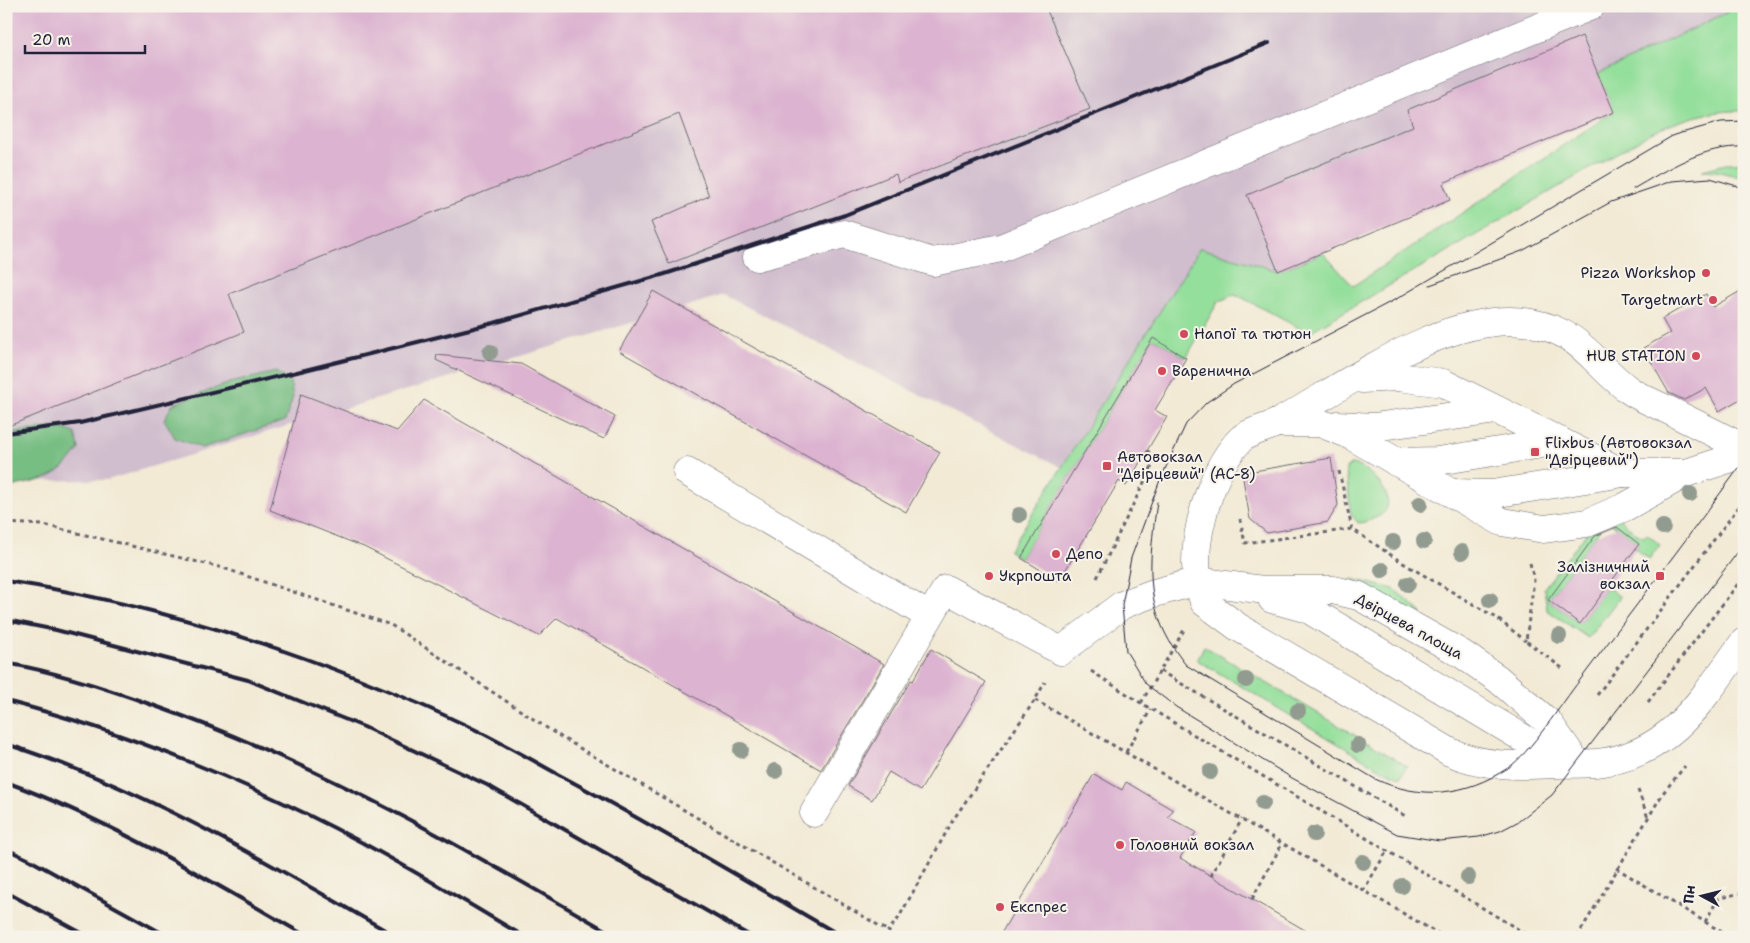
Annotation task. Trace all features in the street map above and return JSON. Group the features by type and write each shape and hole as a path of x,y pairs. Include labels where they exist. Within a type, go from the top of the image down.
{"street":[{"path":"756,257 844,234 934,262 1001,248 1591,6"},
{"path":"1744,448 1629,390 1572,337 1531,323 1500,320 1454,331 1425,342 1348,382 1277,423 1242,438 1225,460 1212,486 1198,539 1196,562 1198,581 1204,602 1238,627 1450,752 1469,760 1510,767 1603,762 1630,756 1664,739 1685,720 1744,642"},
{"path":"1348,382 1376,377 1421,378 1442,383 1623,473"},
{"path":"1277,423 1320,423 1374,427 1497,410"},
{"path":"1320,423 1348,434 1502,522 1544,530 1588,522 1625,507 1686,473 1744,454"},
{"path":"1394,462 1438,461 1560,441"},
{"path":"687,472 929,616"},
{"path":"1447,492 1492,494 1623,473 1686,473"},
{"path":"814,813 946,589 1061,651 1122,606 1151,594 1198,581 1218,585 1250,596 1282,601 1308,609 1531,743 1577,763"},
{"name":"Двірцева площа","path":"1198,581 1264,590 1333,590 1359,596 1462,654 1498,679 1548,722 1577,763"}],"path":[{"path":"1096,580 1157,456 1146,451"},
{"path":"1338,465 1352,529"},
{"path":"1597,695 1744,500"},
{"path":"1238,512 1245,543 1352,529 1403,563 1495,617 1526,641"},
{"path":"6,523 44,525 223,568 391,625 556,734 897,937"},
{"path":"1644,707 1744,576"},
{"path":"1061,651 1151,709 1531,937"},
{"path":"1160,671 1407,817"},
{"path":"888,932 898,919 953,820 1035,700 1444,937"},
{"path":"1126,752 1151,709"},
{"path":"1636,783 1648,818"},
{"path":"1577,937 1616,868 1663,793"},
{"path":"1210,876 1242,820"},
{"path":"1252,899 1282,844"},
{"path":"1363,891 1387,851"},
{"path":"1616,868 1730,937"},
{"path":"1704,922 1718,899 1740,893"}],"shaded area":[{"path":"6,6 1744,6 1614,112 1444,183 1450,200 1278,271 1200,249 1061,467 724,295 107,480 6,481"}],"green space":[{"path":"1731,6 1744,6 1744,111 1719,112 1696,116 1651,133 1308,333 1241,297 1233,295 1218,302 1186,358 1153,338 1021,558 1009,551 1200,248 1278,271 1323,253 1353,286 1613,112 1598,74 1732,10"},
{"path":"1744,162 1744,178 1716,171 1702,170 1730,163"},
{"path":"276,372 290,382 293,397 285,421 202,448 175,438 164,419 173,404 230,383"},
{"path":"59,427 75,433 79,449 71,460 48,478 6,488 6,433"},
{"path":"1352,464 1372,475 1387,496 1388,503 1385,512 1362,523 1358,523 1351,514 1346,468"},
{"path":"1612,511 1635,533 1644,537 1647,534 1660,545 1649,559 1636,549 1639,544 1607,520 1548,600 1580,624 1607,587 1620,597 1588,638 1547,610 1544,588 1601,514"},
{"path":"1352,579 1394,589 1421,612 1422,617 1349,581"},
{"path":"1204,646 1407,766 1400,777 1377,767 1197,660"}],"building":[{"path":"6,6 1045,6 1090,109 898,182 896,174 669,264 651,222 709,196 679,114 229,294 244,332 6,427"},
{"path":"1582,36 1614,112 1443,183 1450,200 1278,271 1247,195 1413,126 1407,110"},
{"name":"HUB STATION","path":"1744,289 1744,397 1719,411 1706,388 1684,400 1669,393 1643,348 1670,333 1662,319 1706,294 1713,307"},
{"path":"653,291 940,452 906,512 619,351"},
{"name":"Автовокзал \"Двірцевий\" (АС-8)","path":"1153,338 1186,358 1155,410 1167,417 1126,486 1119,481 1059,581 1021,558"},
{"path":"437,355 521,364 615,417 604,439 436,360"},
{"path":"301,394 397,431 424,400 884,664 821,770 557,618 539,636 364,547 270,510"},
{"path":"1331,458 1338,505 1328,522 1267,533 1250,519 1242,473"},
{"path":"1617,527 1639,544 1580,624 1548,600 1595,536"},
{"path":"931,649 986,682 920,791 889,772 872,800 848,786"},
{"name":"Головний вокзал","path":"1094,774 1122,790 1126,782 1173,810 1168,817 1196,832 1180,858 1317,937 999,937"}],"tram line":[{"path":"1744,121 1721,122 1674,135 1398,298 1234,384 1207,402 1186,424 1160,480 1131,558 1122,605 1126,651 1146,684 1176,707 1292,778 1397,834 1440,841 1479,837 1500,831 1519,821 1552,795 1744,544"},
{"path":"1633,189 1700,154 1729,147 1744,147"},
{"path":"1430,285 1522,251 1611,202 1672,181 1710,178 1744,188"},
{"path":"1157,502 1152,547 1152,588 1162,626 1186,665 1375,779 1409,790 1443,792 1476,784 1492,777 1517,761 1573,690 1744,461"}],"railway":[{"path":"6,433 80,423 297,372 494,323 665,274 845,215 1269,43"},
{"path":"6,581 66,591 186,620 304,658 419,704 474,729 598,796 843,937"},
{"path":"6,620 56,630 248,680 364,727 487,785 752,937"},
{"path":"6,663 63,676 118,693 216,729 275,754 391,810 505,872 617,937"},
{"path":"6,701 51,713 142,744 188,761 277,800 382,853 525,937"},
{"path":"6,744 58,762 158,805 255,856 397,937"},
{"path":"6,782 122,833 308,937"},
{"path":"6,849 28,859 169,937"},
{"path":"6,892 89,937"}],"place":[{"name":"Pizza Workshop","path":"1706,273"},
{"name":"Targetmart","path":"1713,300"},
{"name":"Напої та тютюн","path":"1184,334"},
{"name":"HUB STATION","path":"1696,356"},
{"name":"Варенична","path":"1162,371"},
{"name":"Flixbus (Автовокзал \"Двірцевий\")","path":"1535,452"},
{"name":"Автовокзал \"Двірцевий\" (АС-8)","path":"1107,466"},
{"name":"Депо","path":"1056,554"},
{"name":"Укрпошта","path":"989,576"},
{"name":"Залізничний вокзал","path":"1660,576"},
{"name":"Головний вокзал","path":"1120,845"},
{"name":"Експрес","path":"1000,907"}]}
